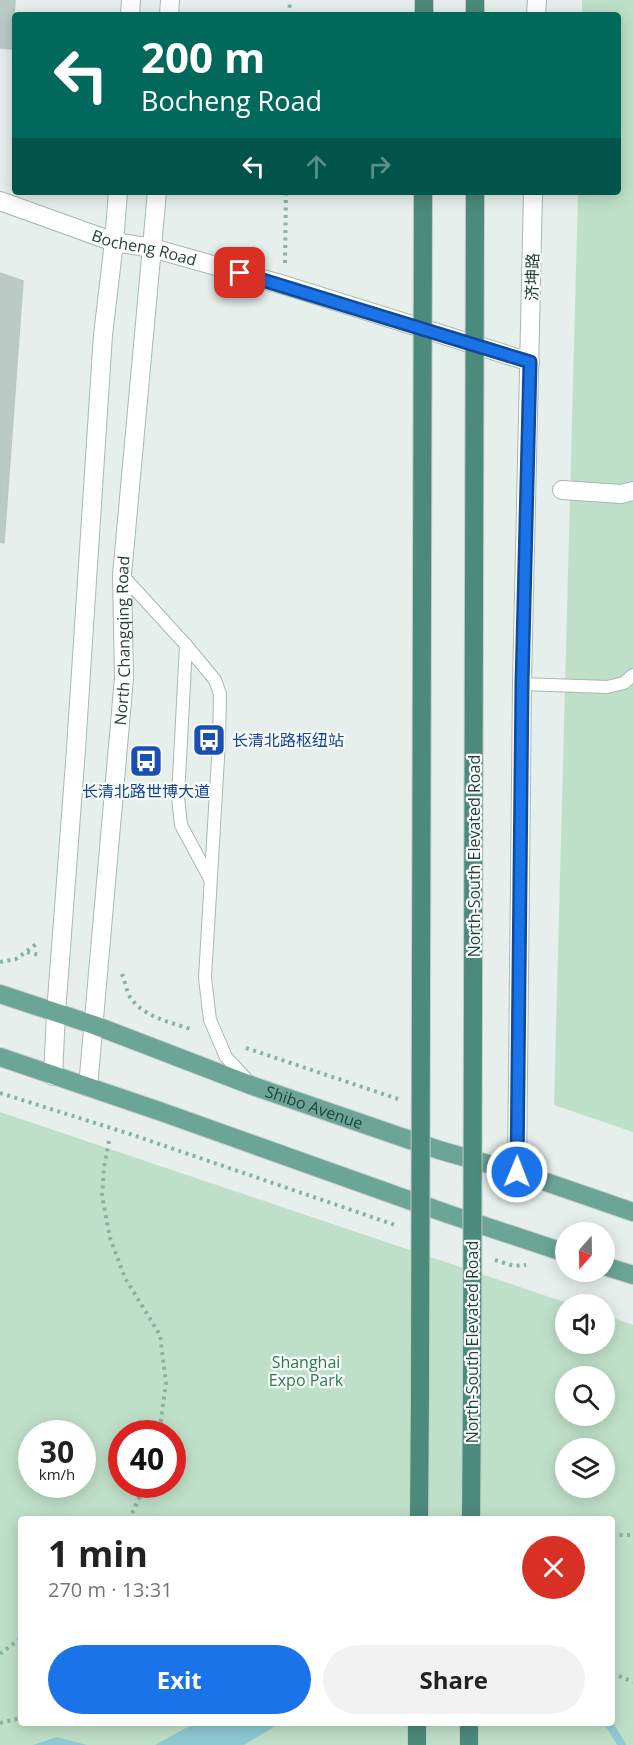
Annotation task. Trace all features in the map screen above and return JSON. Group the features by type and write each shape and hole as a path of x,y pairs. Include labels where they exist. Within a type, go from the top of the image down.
{"highway":[{"path":"418,1516 423,195"},
{"name":"North-South Elevated Road","path":"471,1516 475,195"},
{"path":"417,1726 417,1745"},
{"path":"469,1726 469,1745"}],"main road":[{"path":"53,1076 103,335 118,195"},
{"name":"North Changqing Road","path":"88,1087 124,678 122,575 157,195"},
{"name":"济坤路","path":"517,1172 522,684 533,195"},
{"name":"Bocheng Road","path":"0,201 114,242 153,248 284,285 530,362"},
{"path":"562,490 621,494 633,490"},
{"name":"Shibo Avenue","path":"0,994 94,1025 253,1086 439,1150 517,1172 633,1212"},
{"path":"0,1057 555,1250"},
{"path":"615,1269 633,1275"}],"lane":[{"path":"122,575 215,680 220,694 205,978 210,1020 218,1039 226,1057 253,1086"},
{"path":"186,645 178,797 181,825 211,881"},
{"path":"522,684 607,687 624,683 633,675"}],"path":[{"path":"284,285 286,195"},
{"path":"0,962 16,959 63,923"},
{"name":"Shibo Avenue","path":"119,968 129,995 140,1008 164,1021 398,1099"},
{"path":"156,1049 164,1021"},
{"path":"0,1093 130,1134 404,1228"},
{"path":"130,1134 138,1104"},
{"path":"109,1140 102,1196 110,1238 126,1278 160,1335 165,1383 161,1420"},
{"path":"492,1258 514,1266"},
{"path":"131,1516 139,1498"},
{"path":"615,1535 633,1536"},
{"path":"0,1654 18,1640"},
{"path":"615,1674 633,1682"},
{"path":"0,1723 18,1719"}],"green space":[{"path":"582,0 633,0 633,1132 554,1105 578,195 621,195 621,12 582,12"},
{"name":"Shanghai Expo Park","path":"0,1112 555,1299 555,1354 615,1354 615,1319 633,1325 633,1745 0,1745"}],"water":[{"path":"189,1726 276,1726 244,1745 155,1745"},
{"path":"57,1737 87,1745 33,1745"}],"building":[{"path":"0,0 15,0 14,12 12,12 12,49 0,48"},
{"path":"0,273 23,281 4,543 0,542"}],"waterway":[{"path":"610,1726 622,1745"}],"place":[{"name":"长清北路枢纽站","path":"209,740"},
{"name":"长清北路世博大道","path":"146,761"}],"route":[{"path":"240,273 530,362 522,684 517,1172"}]}
